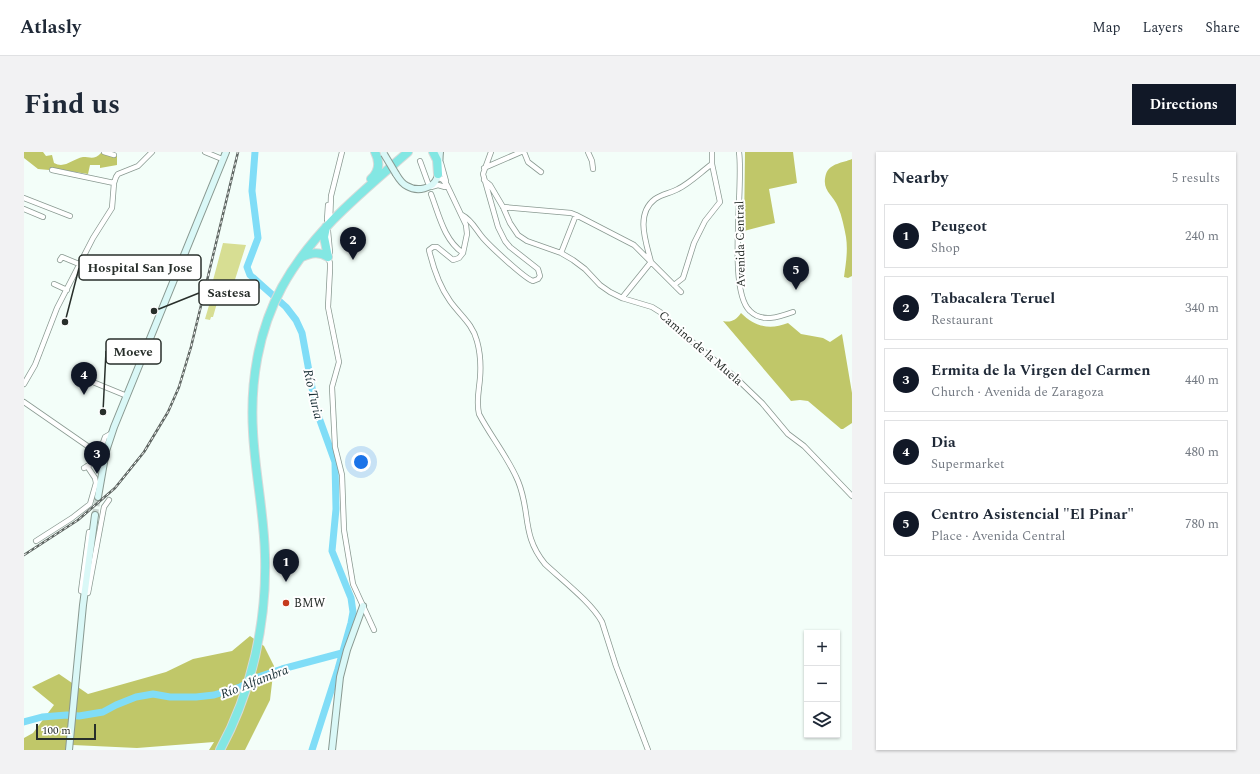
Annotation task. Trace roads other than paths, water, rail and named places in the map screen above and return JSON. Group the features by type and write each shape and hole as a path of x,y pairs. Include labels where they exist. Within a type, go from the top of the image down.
{"highway":[{"path":"341,212 377,173 379,167 375,152"},
{"path":"382,175 403,152"},
{"path":"220,750 244,693 260,634 265,582 263,525 252,432 252,401 254,375 260,346 273,306 301,257 341,212 408,152"},
{"path":"437,154 437,176"},
{"path":"328,225 324,231 324,237 329,260"},
{"path":"301,257 316,253 324,255 329,260"}],"main road":[{"path":"98,498 107,447 112,433 226,152"},
{"path":"383,153 396,174 404,184 411,188 418,189 433,184 437,176"},
{"path":"69,750 85,593 95,515"},
{"path":"332,750 340,677 347,650 363,606"}],"street":[{"path":"104,152 114,155"},
{"path":"24,384 34,365 57,308 93,238 112,208 114,183 116,177 118,174 138,166 152,152"},
{"path":"205,152 222,159"},
{"path":"328,225 331,196 342,152"},
{"path":"462,215 469,219 483,237 523,276 533,281 538,279 540,276 538,269 510,247 500,233 482,174 492,152"},
{"path":"484,168 523,152 528,162 541,172"},
{"path":"588,152 592,161 593,169"},
{"path":"674,285 683,278 697,237 705,220 720,202 712,164 712,152"},
{"name":"Avenida Central","path":"739,152 738,258 739,285 742,300 749,311 764,318 774,318 793,312"},
{"path":"437,154 447,187"},
{"path":"420,161 427,185 447,187"},
{"path":"651,262 643,226 644,216 648,208 654,200 678,189 712,164"},
{"path":"52,170 114,183"},
{"path":"437,176 442,179 447,187 462,215 467,230 463,253 456,260 450,258 437,247 433,246 429,250 442,290 471,326 477,342 480,368 477,400 479,414 518,480 522,493 528,534 539,557 599,616 616,666 648,750"},
{"name":"Camino de la Muela","path":"484,180 490,185 514,229 522,238 561,253 585,269 606,290 622,298 648,305 660,312 690,340 728,370 762,404 788,434 804,446 852,496"},
{"path":"432,194 442,225 448,237 463,253"},
{"path":"24,198 70,216"},
{"path":"503,207 571,213 576,215 634,245 681,292"},
{"path":"24,209 43,217"},
{"path":"561,253 576,215"},
{"path":"60,260 62,257 80,264"},
{"path":"329,260 328,307 339,362 332,385 335,447 342,475 344,530 354,584 374,630"},
{"path":"622,298 651,262"},
{"path":"54,284 67,290"},
{"path":"83,378 127,396"},
{"path":"24,402 99,454"},
{"path":"36,541 72,518 90,504 96,483 95,478 85,467 96,459 105,437 112,433"},
{"path":"89,532 81,591 85,593 88,593 104,507 109,500"}],"waterway":[{"name":"Río Turia","path":"255,152 252,191 258,238 247,267 250,275 286,307 296,320 302,333 313,393 313,401 335,462 336,509 332,551 351,598 353,612 338,669 312,750"},
{"name":"Río Alfambra","path":"24,722 42,717 67,715 79,716 103,712 136,697 153,694 170,697 214,695 240,687 258,677 282,669 342,653"}],"tunnel":[{"path":"95,515 98,497"}],"railway":[{"path":"24,555 78,520 115,488 144,452 168,412 179,387 191,347 238,152"}],"place":[{"name":"Tabacalera Teruel","path":"353,260"},
{"name":"Centro Asistencial \"El Pinar\"","path":"796,290"},
{"name":"Sastesa","path":"154,311"},
{"name":"Hospital San Jose","path":"65,322"},
{"name":"Dia","path":"84,395"},
{"name":"Moeve","path":"103,412"},
{"name":"Ermita de la Virgen del Carmen","path":"97,474"},
{"name":"Peugeot","path":"286,582"},
{"name":"BMW","path":"286,603"}]}
